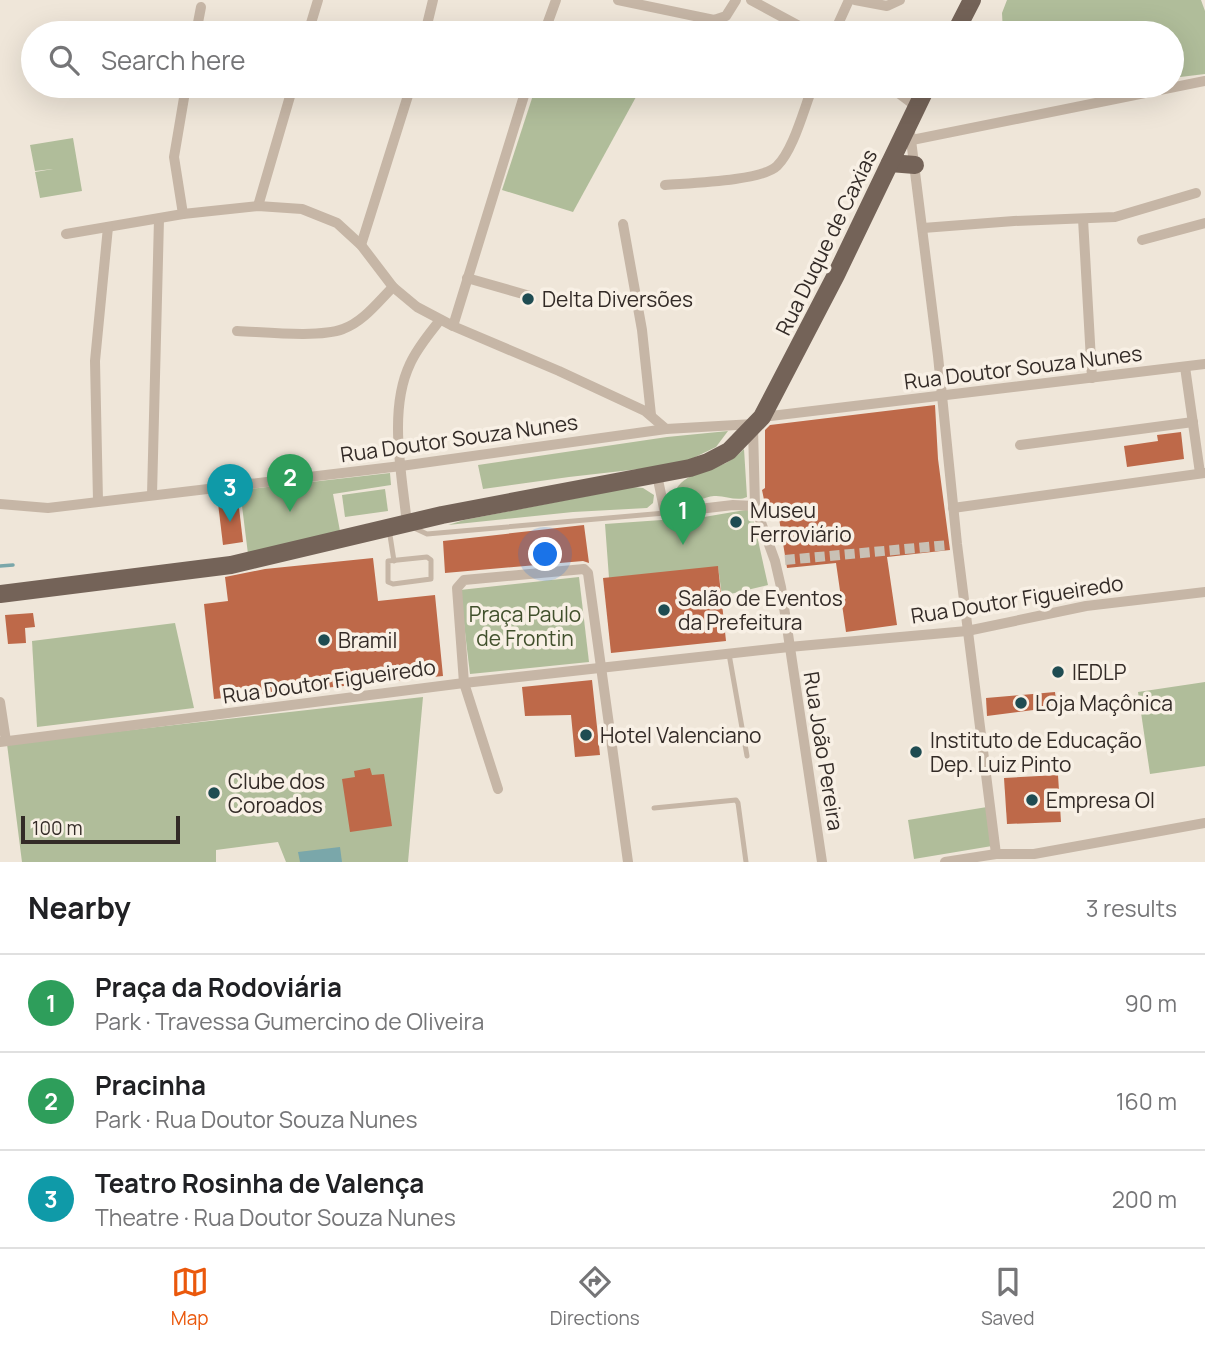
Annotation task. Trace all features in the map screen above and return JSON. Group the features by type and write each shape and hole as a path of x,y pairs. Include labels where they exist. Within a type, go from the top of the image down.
{"main road":[{"path":"961,21 972,0"},
{"name":"Rua Duque de Caxias","path":"0,594 203,570 442,515 657,475 708,462 729,451 757,423 836,275 890,163 911,132 922,98"},
{"path":"890,163 915,165"}],"street":[{"path":"312,21 318,0"},
{"path":"428,21 433,0"},
{"path":"548,21 556,0"},
{"path":"618,0 714,20 726,16 736,0"},
{"path":"751,0 790,21"},
{"path":"839,21 849,0"},
{"path":"855,0 887,6 900,0"},
{"path":"198,21 201,7"},
{"path":"1184,85 1205,81"},
{"path":"183,214 174,157 184,98"},
{"path":"258,206 290,98"},
{"path":"362,245 407,98"},
{"path":"453,326 523,98"},
{"path":"665,185 731,179 772,170 783,158 808,98"},
{"path":"905,98 917,107"},
{"path":"996,854 953,544 953,508 942,397 911,132 1107,98"},
{"path":"923,228 1130,214 1196,194"},
{"path":"66,234 183,214 258,206 302,209 337,223 362,245 393,287 440,320 559,371 651,415 666,429"},
{"path":"152,495 159,219"},
{"path":"1083,219 1092,379"},
{"path":"1142,240 1205,223"},
{"path":"623,224 642,330 651,415"},
{"path":"98,501 95,361 108,227"},
{"path":"467,278 530,296"},
{"path":"237,331 313,333 342,330 359,320 393,287"},
{"path":"398,526 401,466 398,414 401,389 410,364 440,320"},
{"name":"Rua Doutor Souza Nunes","path":"0,504 48,508 401,466 666,429 757,423 1205,364"},
{"path":"953,508 1203,473 1185,367"},
{"path":"1020,444 1193,422"},
{"name":"Rua João Pereira","path":"757,423 755,506 780,561 789,647 822,862"},
{"path":"657,475 665,513 733,505 755,506"},
{"path":"498,789 464,683 457,588 464,580 584,569 588,573 628,862"},
{"name":"Rua Doutor Figueiredo","path":"3,741 464,683 789,647 967,631 1086,606 1205,593"},
{"path":"0,702 3,741"},
{"path":"944,862 996,854 1034,858 1205,823"}],"lane":[{"path":"394,561 398,526 428,534 665,513"},
{"path":"427,557 431,560 432,578 390,583 387,563 394,561 427,557"},
{"path":"729,654 747,756"},
{"path":"654,808 737,801 746,862"}],"green space":[{"path":"1007,0 1201,0 1205,11 1205,74 1184,77 1184,21 1002,21 1002,13"},
{"path":"532,98 635,98 573,212 502,190"},
{"path":"73,138 82,191 40,198 35,172 53,169 35,171 30,145"},
{"path":"728,431 716,447 687,461 657,467 483,489 478,465 667,437"},
{"path":"744,449 747,497 739,499 714,496 693,502 675,501 673,497 681,483 695,474 726,463"},
{"path":"390,473 391,485 333,494 340,531 248,554 240,490"},
{"path":"633,487 643,488 654,495 653,503 647,508 573,512 448,525 464,520"},
{"path":"385,489 388,511 345,517 342,495"},
{"path":"751,509 768,585 722,596 718,567 609,578 605,524 704,517"},
{"name":"Praça Paulo de Frontin","path":"579,577 589,662 470,674 460,590"},
{"path":"175,623 194,708 37,727 32,641"},
{"path":"1205,682 1205,766 1150,774 1138,692"},
{"name":"Clube dos Coroados","path":"423,697 408,862 286,862 278,842 216,850 216,862 22,862 7,744"},
{"path":"987,807 992,846 914,859 908,820"}],"water":[{"path":"340,847 342,862 300,862 298,852"}],"building":[{"path":"935,405 938,459 950,550 887,557 897,625 846,632 836,563 787,568 778,512 767,514 762,490 765,488 765,430 770,425"},
{"path":"1181,432 1184,459 1127,467 1124,446 1158,441 1157,435"},
{"path":"238,499 243,542 223,545 218,503"},
{"path":"584,525 589,563 583,561 445,573 443,541"},
{"name":"Bramil","path":"373,558 378,601 435,595 443,676 214,699 204,604 228,601 225,577 265,569"},
{"name":"Salão de Eventos da Prefeitura","path":"718,566 726,641 611,653 603,578"},
{"path":"33,613 35,627 25,628 26,643 8,644 5,615"},
{"name":"Hotel Valenciano","path":"592,680 600,755 575,757 571,715 525,716 522,687"},
{"name":"Loja Maçônica","path":"1055,692 1057,707 987,716 986,698"},
{"path":"370,768 372,775 384,774 392,826 350,832 342,779 355,777 354,771"},
{"name":"Empresa OI","path":"1058,775 1061,822 1007,824 1004,778"}],"waterway":[{"path":"0,566 13,565"}],"tunnel":[{"path":"785,560 949,545"}],"place":[{"name":"Delta Diversões","path":"528,299"},
{"name":"Pracinha","path":"290,512"},
{"name":"Teatro Rosinha de Valença","path":"230,522"},
{"name":"Museu Ferroviário","path":"736,522"},
{"name":"Praça da Rodoviária","path":"683,545"},
{"name":"Salão de Eventos da Prefeitura","path":"664,610"},
{"name":"Bramil","path":"324,640"},
{"name":"IEDLP","path":"1058,672"},
{"name":"Loja Maçônica","path":"1021,703"},
{"name":"Hotel Valenciano","path":"586,735"},
{"name":"Instituto de Educação Dep. Luiz Pinto","path":"916,752"},
{"name":"Clube dos Coroados","path":"214,793"},
{"name":"Empresa OI","path":"1032,800"}]}
